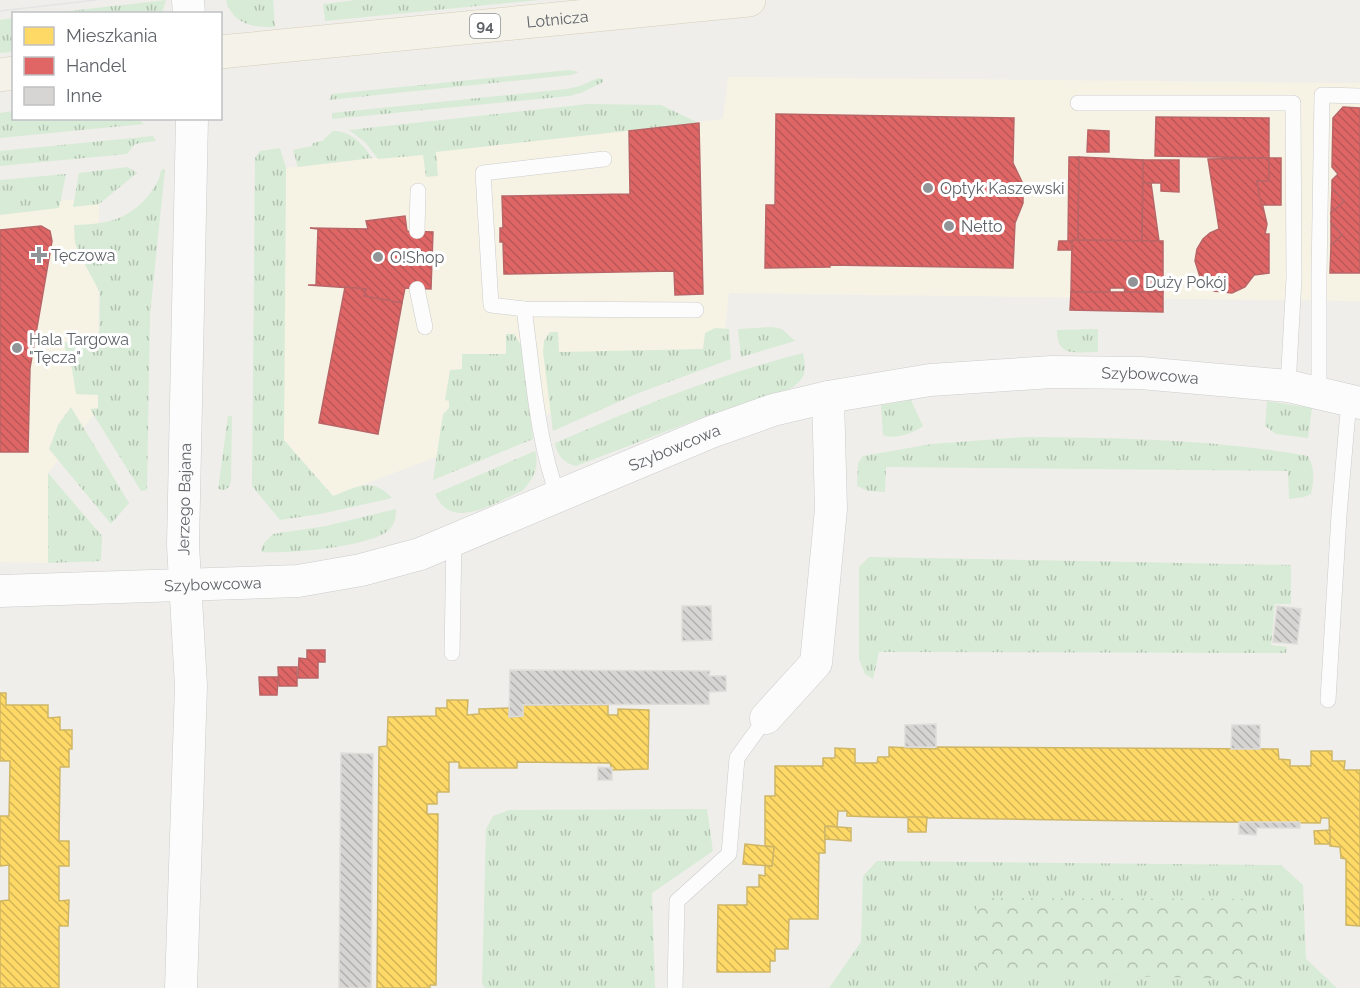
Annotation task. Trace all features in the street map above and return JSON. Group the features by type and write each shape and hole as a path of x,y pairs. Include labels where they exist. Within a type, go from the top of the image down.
{"main road":[{"name":"Lotnicza","path":"222,52 750,0"}],"street":[{"name":"Jerzego Bajana","path":"181,988 191,686 184,586 184,419 193,167 192,120"},
{"name":"Szybowcowa","path":"0,591 298,581 351,572 420,554 711,432 773,410 828,397 930,380 1052,372 1141,373 1288,386 1343,398"},
{"path":"766,718 816,663 831,509 828,397"}],"lane":[{"path":"1328,700 1339,515 1343,398 1318,286 1322,95 1360,96"},
{"path":"1078,103 1293,103 1294,278 1288,386"},
{"path":"604,159 483,173 491,305 524,309 696,310"},
{"path":"417,231 418,191"},
{"path":"417,289 425,327"},
{"path":"524,309 543,441 558,496"},
{"path":"452,653 454,540"},
{"path":"675,988 677,900 729,854 737,758 766,718"}],"shaded area":[{"path":"728,77 1360,83 1360,301 729,293 723,348 333,496 284,440 286,168 723,119"},
{"path":"99,197 98,409 48,473 48,563 0,562 0,207"}],"green space":[{"path":"166,0 162,12 61,12"},
{"path":"226,0 273,0 275,27 259,27 245,23 233,14"},
{"path":"356,0 539,0 325,21 323,4"},
{"path":"12,18 12,52 0,53 0,20"},
{"path":"569,70 579,72 571,75 329,100 332,94"},
{"path":"598,78 603,79 603,82 569,96 332,119 332,113 567,89"},
{"path":"588,104 661,105 699,123 436,152 438,176 426,177 423,155 378,159 366,143 349,130"},
{"path":"12,111 12,120 139,120 144,124 0,138 0,113"},
{"path":"333,131 345,133 356,139 372,158 298,167 293,150 312,146 313,143 322,141"},
{"path":"153,136 156,141 135,144 127,154 0,166 0,151"},
{"path":"280,148 286,168 284,440 333,496 357,487 371,485 385,491 392,498 320,514 280,520 252,486 255,158 260,151"},
{"path":"128,167 137,173 99,204 73,207 79,173"},
{"path":"165,169 150,315 147,490 141,491 90,409 98,408 98,395 76,394 72,369 63,342 99,346 100,293 75,243 74,225 108,222 135,209 151,192 161,170"},
{"path":"66,174 59,208 0,215 0,180"},
{"path":"772,327 782,329 795,341 741,357 738,329"},
{"path":"715,328 729,329 731,359 636,394 553,431 543,352 544,341 550,332 558,332 559,352 703,349 705,333"},
{"path":"1098,329 1098,352 1069,352 1060,345 1058,339 1057,330"},
{"path":"506,334 514,334 521,345 533,439 433,480 443,414 449,408 449,401 445,400 450,370 462,369 462,354 506,354"},
{"path":"803,353 804,373 792,388 709,415 576,466 565,461 557,452 555,443 646,405 739,371"},
{"path":"911,400 923,426 904,435 893,437 883,435 881,405"},
{"path":"1267,401 1312,408 1308,438 1276,434 1265,426"},
{"path":"71,407 129,503 111,524 49,449 58,425"},
{"path":"228,416 232,416 231,481 229,487 224,490 218,489"},
{"path":"1025,437 1202,443 1308,456 1313,470 1312,489 1311,494 1289,499 1288,471 886,467 885,492 868,491 857,486 858,463 863,456 932,444"},
{"path":"535,451 536,468 526,487 493,505 461,513 443,506 435,494"},
{"path":"48,473 102,536 101,561 48,563"},
{"path":"396,509 395,520 389,530 365,541 328,548 261,552 263,544 273,534 326,526"},
{"path":"869,557 1291,565 1291,604 1275,604 1271,645 1287,647 1286,653 879,652 873,679 865,674 859,659 859,567"},
{"path":"707,809 713,851 652,893 655,988 485,988 482,984 486,829 493,816 509,810"},
{"path":"877,861 1281,865 1303,885 1306,959 1337,988 829,988 861,942 863,876"},
{"path":"976,898 1256,899 1259,979 978,973"}],"building: Mieszkania":[{"path":"0,693 6,693 6,705 48,705 48,718 60,717 60,730 72,730 69,767 60,767 59,841 69,841 69,866 59,866 59,901 69,900 68,926 59,926 59,988 0,988 0,901 9,900 9,865 0,866 0,816 9,816 10,761 0,761"},
{"path":"447,700 468,700 467,715 479,714 479,709 509,708 509,717 523,716 523,705 608,705 608,715 618,715 618,709 649,710 648,769 612,770 610,763 517,762 517,768 459,768 459,762 449,762 449,792 437,792 437,804 427,804 427,814 438,814 436,985 430,985 430,988 377,988 379,747 387,746 388,717 436,716 436,708 447,708"},
{"path":"889,747 1278,749 1279,759 1290,760 1290,766 1311,766 1311,751 1332,751 1332,761 1345,761 1344,770 1360,770 1360,926 1346,925 1346,859 1341,858 1340,847 1330,846 1329,818 1321,818 1320,823 1140,821 875,817 847,816 847,811 838,811 837,827 825,826 825,853 819,853 818,919 789,919 788,949 775,949 775,961 770,961 770,972 717,972 718,905 747,905 747,887 759,887 759,875 765,876 765,866 772,866 774,847 765,846 765,796 775,796 775,766 823,766 823,758 835,758 835,748 855,749 855,763 877,763 878,757 889,757"},
{"path":"908,817 927,817 926,832 908,832"},
{"path":"825,826 851,828 851,841 825,839"},
{"path":"1330,830 1330,844 1315,844 1314,831"},
{"path":"745,844 774,847 772,866 743,864"}],"building: Handel":[{"path":"1343,107 1360,108 1360,273 1330,273 1331,245 1342,235 1331,222 1331,213 1344,201 1332,188 1332,180 1338,174 1332,167 1333,118"},
{"path":"776,114 1014,118 1013,163 1022,182 1023,203 1015,223 1013,268 830,265 830,267 765,268 766,205 775,205"},
{"path":"1156,117 1269,118 1269,158 1155,156"},
{"path":"699,123 703,294 675,295 674,271 504,274 503,242 500,242 500,228 503,228 502,196 630,194 629,131"},
{"path":"1088,130 1109,131 1109,152 1087,152"},
{"path":"1069,157 1079,157 1078,240 1072,241 1068,241"},
{"path":"1079,157 1143,160 1142,241 1078,240"},
{"path":"1269,158 1269,181 1257,181 1267,224 1265,234 1269,234 1269,273 1254,275 1245,287 1232,293 1214,291 1201,280 1195,261 1197,249 1203,239 1219,229 1208,159"},
{"path":"1269,158 1281,158 1281,205 1261,205 1257,181 1269,181"},
{"path":"1143,160 1179,160 1179,192 1161,191 1161,183 1143,183"},
{"path":"1143,183 1151,183 1159,241 1142,241"},
{"path":"1332,188 1344,201 1331,213"},
{"path":"405,216 407,231 433,232 431,289 405,288 402,303 364,296 366,289 308,285 316,285 318,229 310,228 368,229 366,221"},
{"path":"1331,222 1342,235 1331,245"},
{"name":"Hala Targowa \"Tęcza\"","path":"41,226 50,231 52,241 30,368 28,452 0,452 0,230"},
{"path":"1072,240 1163,241 1163,292 1125,292 1124,288 1110,288 1110,292 1071,292"},
{"path":"1059,241 1072,241 1072,250 1058,250"},
{"path":"345,287 366,289 364,296 402,303 378,434 319,423"},
{"path":"1071,292 1163,292 1163,312 1070,310"},
{"path":"307,650 325,650 325,662 318,662 318,678 298,678 299,658 307,659"},
{"path":"278,667 297,667 297,686 279,686"},
{"path":"259,677 278,677 277,695 260,695"}],"building: Inne":[{"path":"682,606 711,606 712,640 682,641"},
{"path":"1277,606 1301,609 1297,644 1273,642"},
{"path":"510,670 710,671 709,676 726,676 726,691 709,692 709,704 523,705 523,716 509,717"},
{"path":"936,724 936,747 905,747 905,725"},
{"path":"1232,725 1260,725 1260,749 1231,749"},
{"path":"341,753 373,754 371,988 339,988"},
{"path":"598,767 612,768 612,780 598,780"},
{"path":"1239,822 1300,822 1300,828 1257,828 1256,835 1239,834"}],"tram line":[{"path":"0,11 96,0"}],"place":[{"name":"Optyk Kaszewski","path":"928,188"},
{"name":"Netto","path":"949,226"},
{"name":"Tęczowa","path":"39,255"},
{"name":"O!Shop","path":"378,257"},
{"name":"Duży Pokój","path":"1133,282"},
{"name":"Hala Targowa \"Tęcza\"","path":"17,348"}]}
